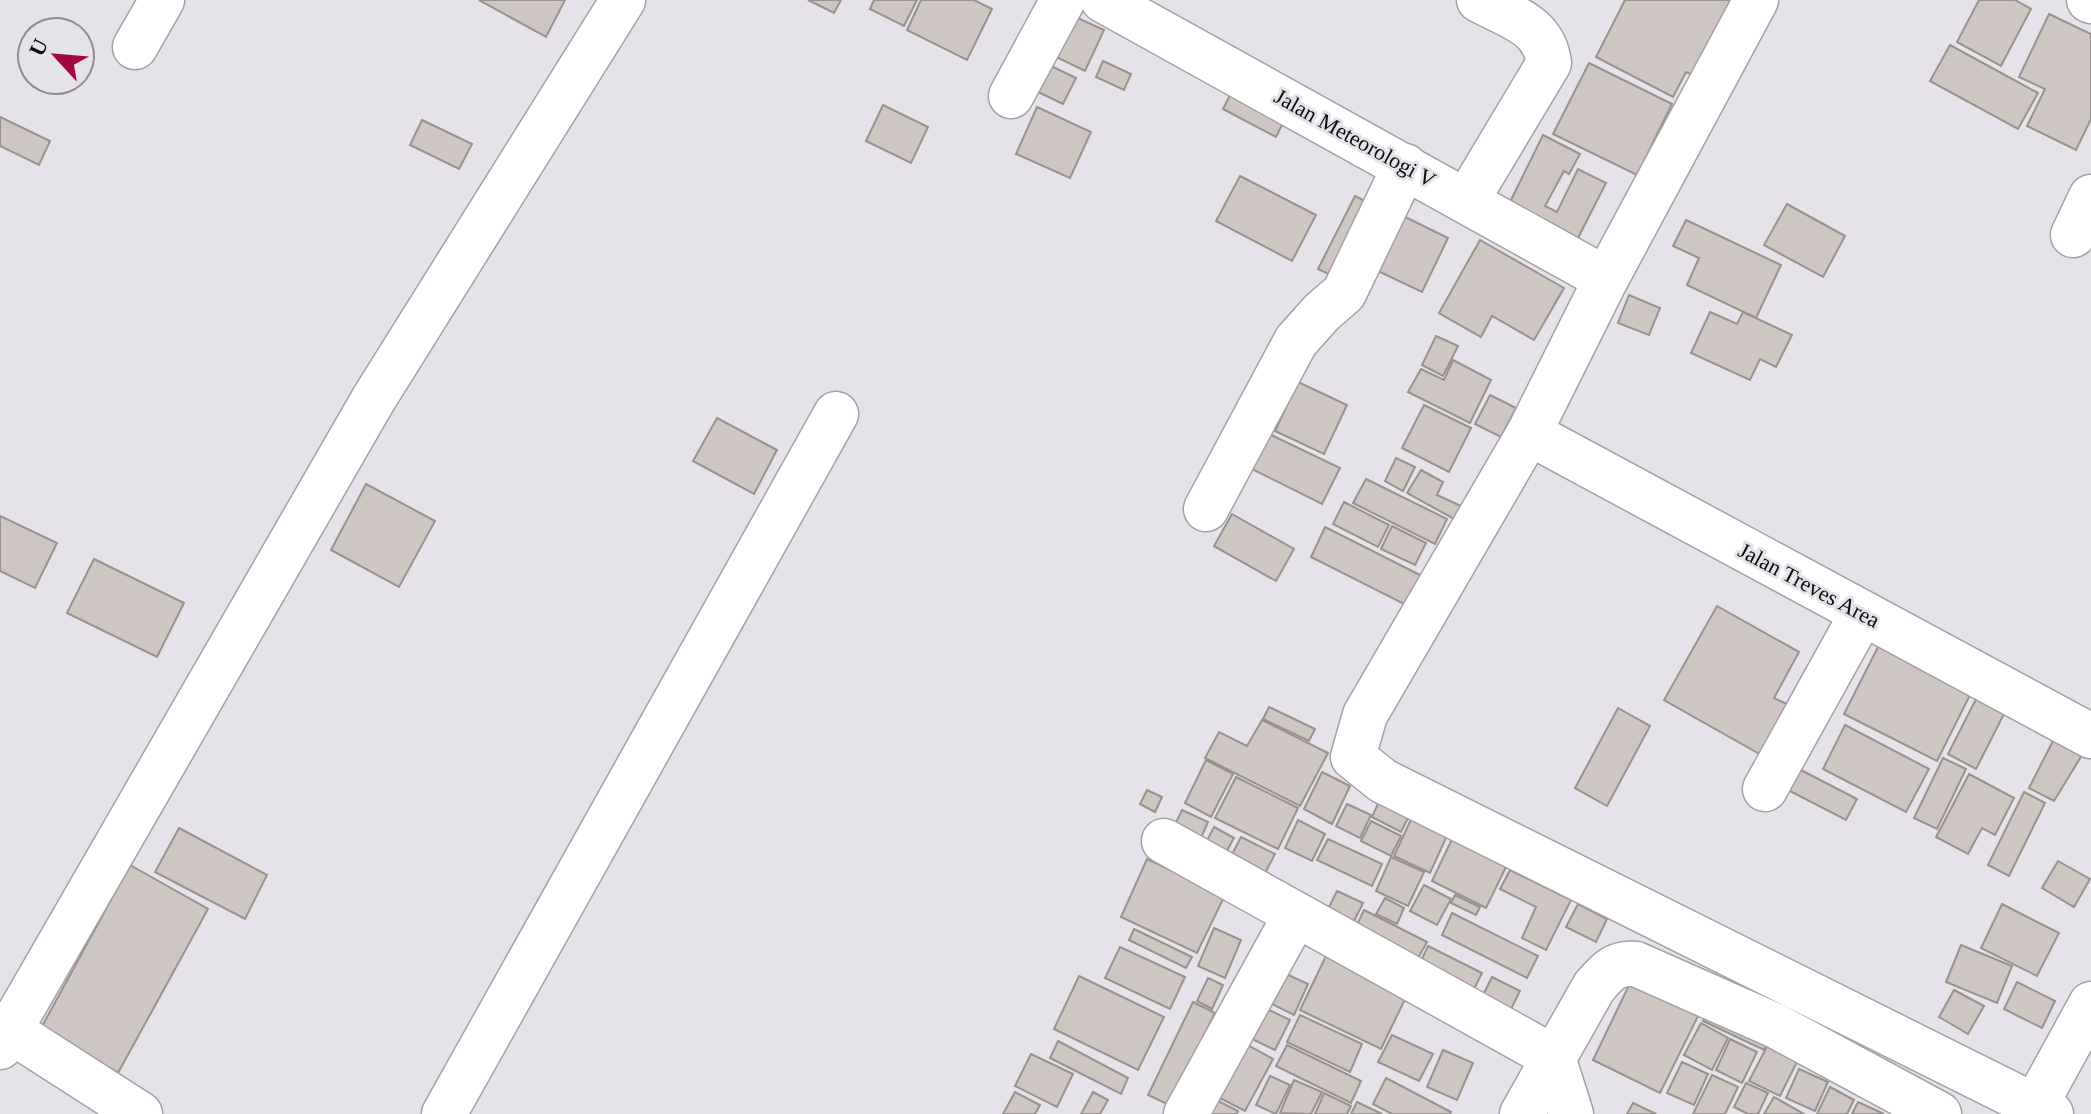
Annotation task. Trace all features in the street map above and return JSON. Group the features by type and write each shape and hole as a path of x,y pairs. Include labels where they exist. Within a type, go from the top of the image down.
{"street":[{"path":"135,47 162,0"},
{"path":"140,1114 3,1033 373,400 623,0"},
{"path":"1011,96 1063,0"},
{"name":"Jalan Meteorologi V","path":"1103,0 1606,279"},
{"path":"1467,200 1549,63 1547,47 1536,31 1479,0"},
{"path":"1756,0 1606,279 1529,433 1365,715 1353,757 1383,781 2043,1110 2091,1004"},
{"path":"1206,509 1296,341 1344,293 1405,166"},
{"path":"444,1114 836,414"},
{"name":"Jalan Treves Area","path":"1529,433 2091,736"},
{"path":"1765,789 1862,614"},
{"path":"1164,841 1553,1057 1571,1114"},
{"path":"1186,1114 1295,916"},
{"path":"1522,1114 1594,987 1608,970 1618,965 1636,964 1776,1026 1939,1114"}],"building":[{"path":"479,0 565,0 546,37"},
{"path":"808,0 841,0 834,13"},
{"path":"874,0 917,0 904,26 870,9"},
{"path":"921,0 974,0 992,9 967,60 907,30"},
{"path":"1625,0 1732,0 1701,79 1686,72 1673,97 1596,57"},
{"path":"1979,0 2015,0 2031,9 2001,66 1957,42"},
{"path":"1069,14 1104,30 1085,71 1050,54"},
{"path":"2049,14 2091,34 2091,119 2076,150 2027,126 2045,89 2019,77"},
{"path":"1950,45 2038,93 2018,129 1930,81"},
{"path":"1103,61 1131,74 1124,90 1096,77"},
{"path":"1589,63 1672,104 1637,175 1553,134"},
{"path":"1051,66 1076,78 1063,104 1038,92"},
{"path":"1233,89 1286,117 1276,137 1223,109"},
{"path":"883,105 928,127 911,163 866,141"},
{"path":"1037,107 1091,132 1070,178 1016,154"},
{"path":"0,117 50,141 39,165 0,146"},
{"path":"422,120 472,144 459,169 410,145"},
{"path":"1543,135 1580,154 1569,174 1564,171 1545,206 1557,212 1578,169 1606,183 1578,238 1553,224 1506,210"},
{"path":"1240,176 1316,215 1292,261 1216,221"},
{"path":"1355,196 1381,209 1345,282 1318,269"},
{"path":"1787,204 1845,236 1823,277 1764,245"},
{"path":"1389,209 1448,238 1422,292 1363,264"},
{"path":"1686,220 1781,265 1756,318 1687,285 1699,258 1673,246"},
{"path":"1480,240 1564,288 1534,340 1492,316 1481,337 1439,313"},
{"path":"1629,295 1660,308 1649,335 1618,323"},
{"path":"1710,312 1737,324 1743,312 1792,335 1776,367 1760,359 1750,380 1691,353"},
{"path":"1436,336 1458,346 1443,376 1422,365"},
{"path":"1453,360 1491,380 1470,423 1408,392 1421,369 1444,380"},
{"path":"1298,382 1347,405 1324,454 1275,431"},
{"path":"1490,395 1516,408 1501,437 1475,424"},
{"path":"1424,405 1471,428 1449,472 1402,448"},
{"path":"717,418 777,450 754,494 693,461"},
{"path":"1267,433 1340,468 1322,504 1250,468"},
{"path":"1396,458 1415,467 1403,491 1385,481"},
{"path":"1421,470 1443,482 1437,495 1463,507 1456,520 1407,493"},
{"path":"1366,479 1447,519 1435,544 1353,503"},
{"path":"366,484 435,521 399,587 331,550"},
{"path":"1344,502 1389,525 1378,547 1333,524"},
{"path":"1232,514 1294,549 1276,581 1214,546"},
{"path":"0,516 57,543 35,588 0,571"},
{"path":"1392,526 1426,543 1415,565 1381,549"},
{"path":"1325,527 1424,577 1410,607 1311,557"},
{"path":"94,559 184,603 157,657 67,613"},
{"path":"1717,606 1799,652 1774,698 1791,706 1763,756 1664,700"},
{"path":"1882,639 1974,687 1937,761 1844,714"},
{"path":"1976,699 2004,714 1976,769 1948,754"},
{"path":"1269,707 1315,729 1309,741 1263,719"},
{"path":"1618,708 1650,726 1607,806 1575,788"},
{"path":"1262,720 1328,753 1300,806 1205,758 1219,732 1247,746"},
{"path":"1845,725 1929,769 1906,812 1823,769"},
{"path":"2060,727 2082,755 2054,801 2029,788"},
{"path":"1943,758 1966,769 1937,829 1914,818"},
{"path":"1206,760 1233,774 1211,817 1185,803"},
{"path":"1797,768 1857,799 1846,820 1786,789"},
{"path":"1322,772 1350,786 1332,824 1304,809"},
{"path":"1969,774 2014,798 1995,835 1982,828 1968,854 1936,837"},
{"path":"1236,777 1298,808 1278,849 1215,818"},
{"path":"1147,790 1162,797 1155,812 1140,804"},
{"path":"2024,792 2045,803 2009,876 1988,865"},
{"path":"1382,795 1412,810 1401,832 1372,817"},
{"path":"1347,804 1371,815 1360,838 1336,826"},
{"path":"1182,810 1208,822 1198,845 1171,833"},
{"path":"1415,811 1451,827 1430,873 1394,856"},
{"path":"1298,820 1325,834 1312,861 1285,848"},
{"path":"1371,821 1401,836 1391,856 1361,841"},
{"path":"1214,827 1234,838 1223,858 1203,848"},
{"path":"179,828 267,875 245,919 155,872"},
{"path":"1241,837 1275,854 1262,879 1228,862"},
{"path":"1328,839 1382,864 1372,886 1317,860"},
{"path":"1452,839 1507,865 1486,908 1432,881"},
{"path":"1391,857 1424,872 1408,906 1376,891"},
{"path":"1147,859 1225,895 1197,953 1121,917"},
{"path":"2058,861 2090,879 2074,907 2042,888"},
{"path":"130,865 208,909 118,1073 40,1030"},
{"path":"1510,870 1571,900 1546,950 1522,938 1536,907 1500,889"},
{"path":"1424,885 1451,899 1437,925 1410,911"},
{"path":"1337,891 1363,903 1349,931 1323,919"},
{"path":"1455,895 1480,907 1476,915 1451,903"},
{"path":"1385,898 1404,908 1397,924 1376,914"},
{"path":"1578,904 1607,919 1596,942 1566,927"},
{"path":"2002,904 2059,933 2037,976 1981,948"},
{"path":"1364,910 1427,942 1417,960 1355,929"},
{"path":"1452,913 1538,956 1527,978 1442,935"},
{"path":"1214,928 1241,940 1225,978 1198,966"},
{"path":"1134,929 1192,957 1186,968 1129,940"},
{"path":"1961,945 2012,966 1997,1003 1946,982"},
{"path":"1428,946 1482,973 1474,989 1420,963"},
{"path":"1120,947 1185,977 1170,1009 1105,978"},
{"path":"1326,956 1407,995 1381,1049 1300,1010"},
{"path":"1282,972 1308,984 1294,1015 1268,1002"},
{"path":"1079,976 1164,1017 1138,1070 1054,1029"},
{"path":"1492,977 1520,991 1510,1011 1482,997"},
{"path":"1208,978 1223,985 1212,1009 1197,1001"},
{"path":"1632,979 1700,1012 1660,1093 1593,1060"},
{"path":"2017,982 2055,1001 2042,1028 2004,1009"},
{"path":"1954,990 1984,1006 1968,1034 1939,1017"},
{"path":"1193,1002 1215,1013 1169,1105 1148,1095"},
{"path":"1263,1007 1290,1020 1275,1050 1248,1037"},
{"path":"1709,1007 1770,1037 1764,1050 1703,1021"},
{"path":"1300,1015 1362,1044 1350,1072 1287,1042"},
{"path":"1701,1023 1728,1038 1712,1070 1684,1055"},
{"path":"1774,1033 1804,1048 1780,1096 1749,1081"},
{"path":"1392,1035 1433,1054 1419,1081 1378,1062"},
{"path":"1730,1039 1757,1052 1742,1083 1716,1070"},
{"path":"1058,1041 1128,1078 1121,1094 1050,1058"},
{"path":"1242,1042 1273,1059 1245,1111 1214,1095"},
{"path":"1287,1045 1361,1081 1351,1103 1276,1066"},
{"path":"1443,1050 1473,1063 1457,1100 1427,1087"},
{"path":"1031,1054 1073,1074 1057,1107 1015,1086"},
{"path":"1682,1062 1708,1074 1694,1105 1667,1093"},
{"path":"1799,1069 1828,1082 1815,1111 1786,1098"},
{"path":"1712,1075 1738,1087 1725,1114 1693,1114"},
{"path":"1270,1076 1290,1085 1276,1114 1256,1105"},
{"path":"1386,1078 1450,1114 1392,1114 1373,1104"},
{"path":"1294,1080 1322,1092 1311,1114 1280,1113"},
{"path":"1746,1083 1768,1093 1758,1114 1748,1114 1734,1107"},
{"path":"1830,1087 1854,1100 1847,1114 1817,1114"},
{"path":"1015,1092 1040,1105 1035,1114 1003,1114"},
{"path":"1093,1092 1108,1100 1100,1114 1081,1114"},
{"path":"1324,1093 1351,1106 1347,1114 1315,1114"},
{"path":"1210,1097 1238,1111 1237,1114 1201,1114"},
{"path":"1774,1097 1804,1114 1764,1114"},
{"path":"1357,1102 1382,1114 1351,1114"},
{"path":"1858,1102 1884,1114 1852,1114"},
{"path":"1633,1103 1656,1114 1627,1114"}]}
